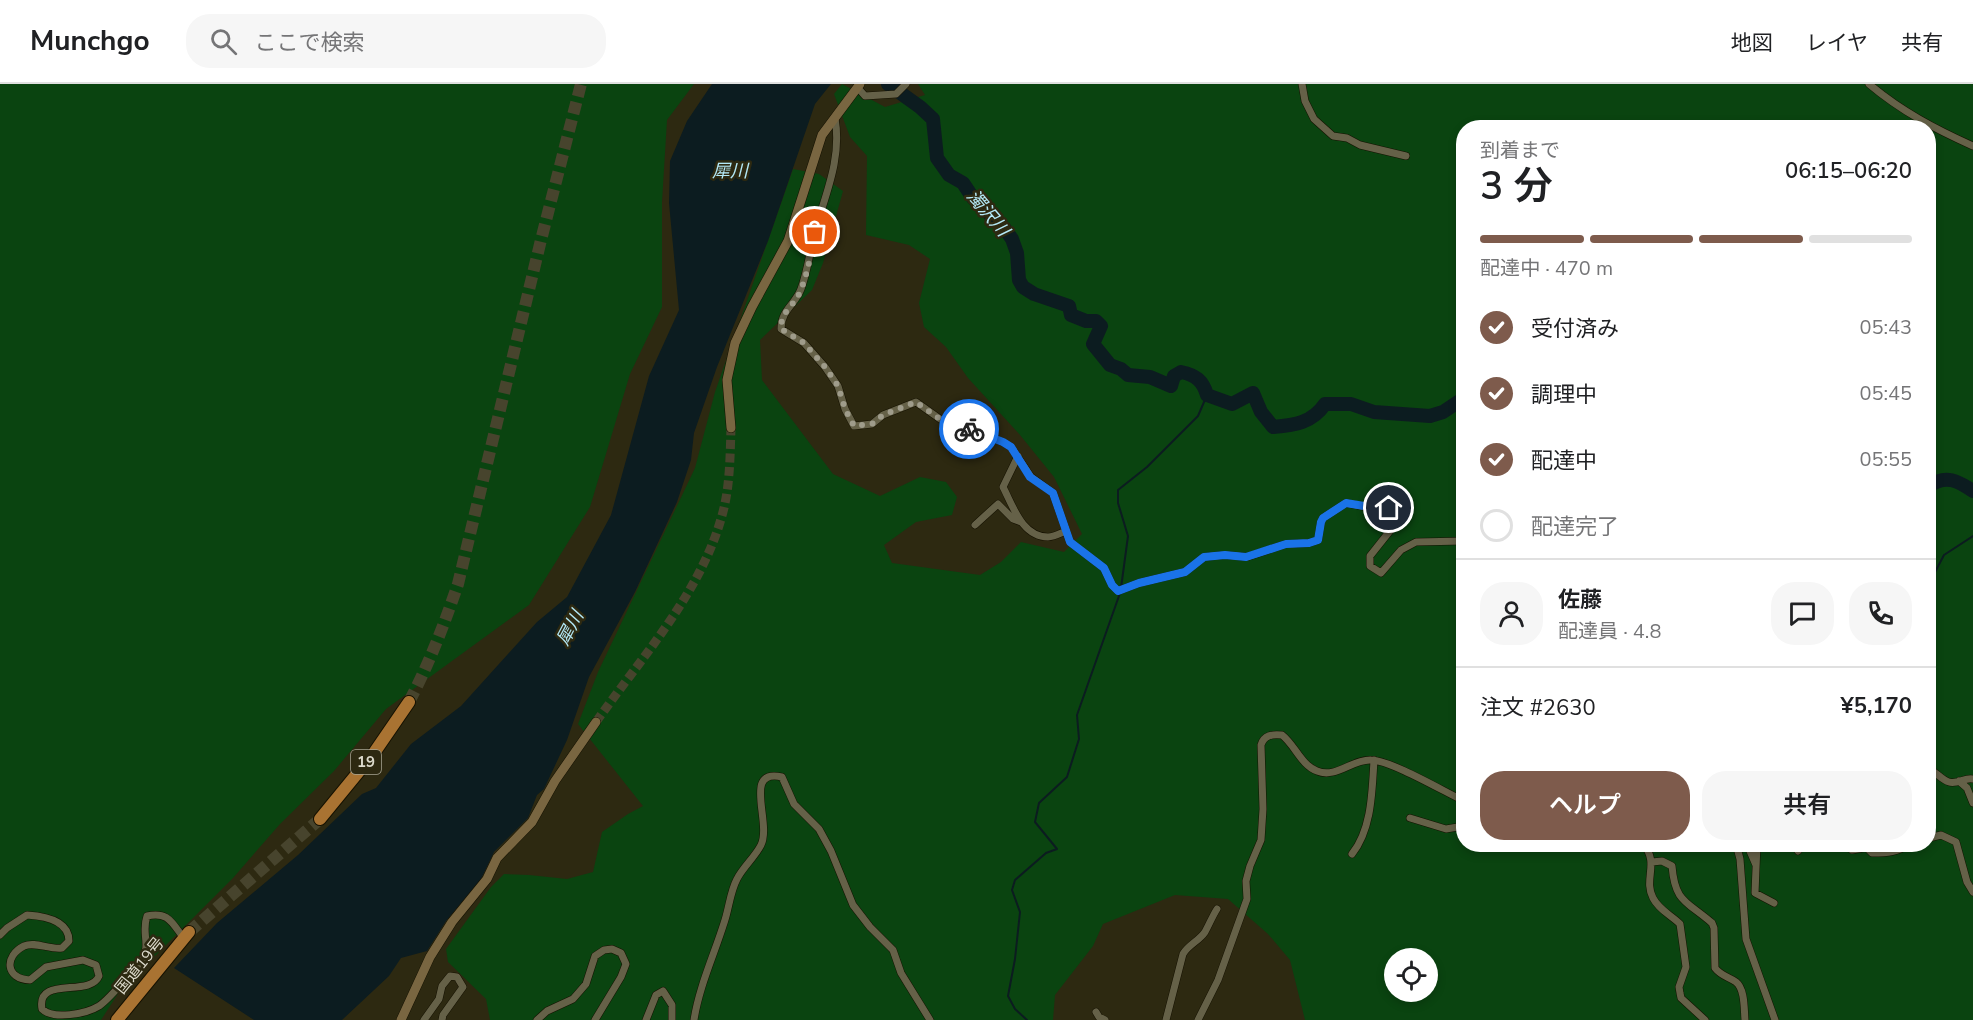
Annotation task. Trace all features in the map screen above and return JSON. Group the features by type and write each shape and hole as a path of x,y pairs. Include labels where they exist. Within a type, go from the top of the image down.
{"highway":[{"name":"19","path":"320,819 374,753 409,702"},
{"name":"国道19号","path":"124,1017 186,935"}],"street":[{"path":"731,428 727,380 735,343 788,241 822,135 859,86 865,96 896,94 906,84"},
{"path":"1302,84 1305,101 1314,119 1333,136 1406,156"},
{"path":"1869,84 1890,102 1919,120"},
{"path":"835,118 837,143 831,183 815,232 807,272 799,294 783,315 781,329 804,343 825,367 838,386 845,409 854,426 872,424 883,415 916,402 940,419 1003,442 1011,447 1018,456 1030,477 1053,493 1070,542 1104,568 1112,585 1120,591 1139,583 1185,572 1204,557 1225,555 1246,557 1286,544 1313,542 1318,540 1323,518 1346,503 1389,508 1396,515 1397,522 1370,556 1370,566 1381,573 1401,550 1416,542 1456,541"},
{"path":"1936,130 1973,146"},
{"path":"1018,456 1003,487 1021,522"},
{"path":"975,525 998,504 1013,519 1021,522 1035,534 1050,537 1066,531"},
{"path":"401,1020 430,957 452,922 487,879 498,858 532,822 555,781 596,722"},
{"path":"1198,1020 1218,980 1247,899 1246,881 1261,840 1262,741 1270,735 1282,735 1308,767 1318,772 1327,773 1361,760 1374,760 1392,765 1456,797"},
{"path":"1352,854 1360,845 1372,803 1374,760"},
{"path":"694,1020 736,879 761,844 764,826 759,789 762,780 772,775 782,777 794,804 819,829 831,851 853,905 870,927 893,950 901,973 930,1020"},
{"path":"1936,775 1947,782 1973,779"},
{"path":"1959,781 1967,788 1973,803"},
{"path":"1410,818 1446,829 1456,827"},
{"path":"1936,836 1941,835 1956,842 1967,882 1973,892"},
{"path":"1647,852 1652,862 1650,886 1652,896 1659,908 1680,924 1686,967 1679,987 1681,998 1705,1020"},
{"path":"1738,852 1746,939 1775,1020"},
{"path":"1750,852 1757,867"},
{"path":"1757,852 1755,893 1774,903"},
{"path":"1870,852 1872,854 1896,852"},
{"path":"1652,862 1662,861 1672,866 1673,884 1679,896 1684,903 1712,923 1715,968 1742,989 1745,1020"},
{"path":"1166,1020 1183,954 1204,934 1217,909"},
{"path":"0,935 27,915 56,920 68,931 69,941 62,948 24,946 13,956 10,972 19,979 30,980 46,967 82,960 96,965 99,976 95,983 88,987 59,988 46,994 41,1005 44,1012 51,1016 69,1016 99,1006 142,961 147,952 144,926 147,916 165,915 186,935"},
{"path":"537,1020 546,1011 573,999 585,984 595,956 604,950 612,949 621,953 626,964 621,977 594,1020"},
{"path":"424,1020 440,999 442,986 450,976 457,977 464,987 442,1020"},
{"path":"646,1020 656,995 663,991 666,992 672,1005 672,1020"},
{"path":"1096,1012 1105,1020"}],"green space":[{"path":"0,84 694,84 667,120 662,202 662,307 630,374 590,507 529,605 386,709 334,771 280,824 233,878 119,992 101,1020 0,1020"},
{"path":"842,84 885,107 925,95 918,84 1973,84 1973,1020 1305,1020 1290,960 1268,934 1228,899 1175,895 1103,924 1093,946 1055,995 1053,1020 490,1020 486,999 448,962 446,949 491,887 504,874 567,879 593,872 602,832 643,806 578,724 598,672 695,468 715,392 793,169 819,174 843,191 823,263 812,290 760,340 762,380 833,474 880,496 920,477 946,482 957,497 952,515 916,522 884,545 892,563 980,575 1001,562 1021,542 1064,552 1082,534 1054,477 1020,435 968,378 946,347 924,327 919,303 930,259 909,245 866,235 867,156 850,137 834,94"}],"water":[{"name":"犀川","path":"712,84 831,84 815,104 768,241 717,367 694,433 691,460 677,502 635,592 589,677 567,740 544,789 537,795 528,818 494,852 481,879 446,921 427,951 401,958 389,976 342,1020 254,1020 174,968 217,923 298,855 362,794 376,788 411,744 461,706 537,622 567,597 611,515 649,376 679,310 669,203 670,161 687,121"}],"waterway":[{"name":"濁沢川","path":"888,84 933,119 937,158 949,175 963,183 973,198 1005,229 1012,239 1017,253 1019,280 1023,287 1034,294 1069,306 1071,315 1086,321 1096,321 1101,326 1093,344 1110,365 1121,369 1128,375 1150,377 1171,386 1174,376 1181,372 1186,373 1198,379 1207,395 1232,404 1253,393 1261,412 1273,427 1309,419 1325,404 1351,404 1374,412 1430,416 1443,412 1456,403"},
{"path":"1121,588 1128,536 1118,503 1118,490 1147,467 1198,416 1207,395"},
{"name":"濁沢川","path":"1936,482 1952,480 1973,491"},
{"path":"1936,570 1944,555 1973,536"},
{"path":"1027,1020 1015,1009 1008,996 1020,912 1012,890 1015,880 1046,853 1057,849 1035,822 1039,803 1067,777 1079,739 1077,715 1120,593"}],"tunnel":[{"path":"409,702 436,644 458,584 581,84"},
{"path":"596,722 667,625 699,574 721,519 726,497 731,428"},
{"path":"189,932 320,819"}],"way so far":[{"path":"815,232 807,272 799,294 783,315 781,329 804,343 825,367 838,386 845,409 854,426 872,424 883,415 916,402 940,419 969,429"}],"route":[{"path":"969,429 1011,447 1030,477 1053,493 1070,542 1104,568 1112,585 1118,591 1139,583 1185,572 1204,557 1215,555 1246,557 1286,544 1313,542 1318,540 1323,518 1346,503 1389,508"}]}
